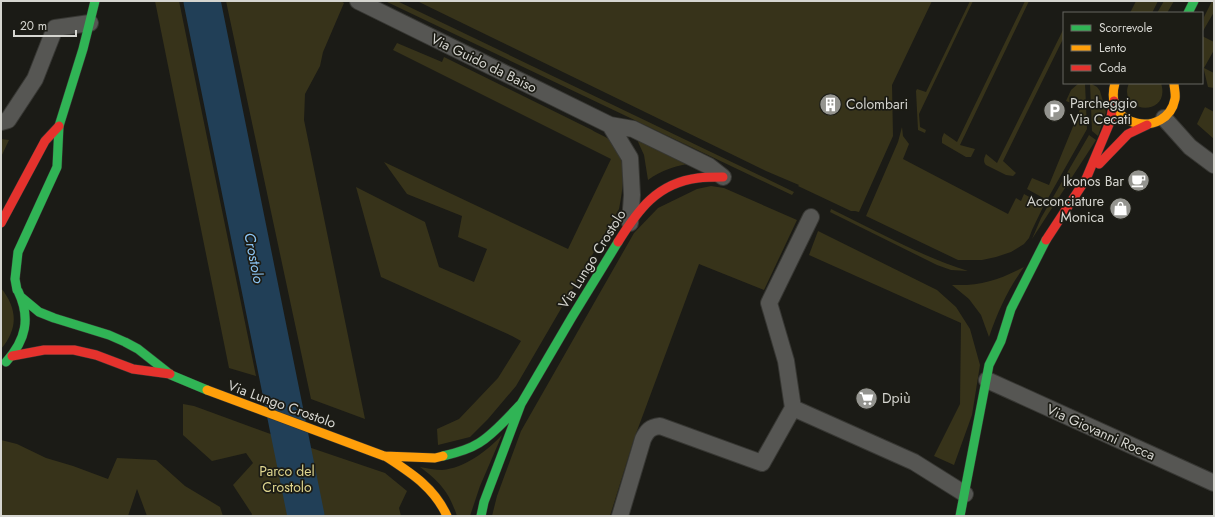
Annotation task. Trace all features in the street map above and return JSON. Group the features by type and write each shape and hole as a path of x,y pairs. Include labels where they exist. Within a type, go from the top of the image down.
{"street":[{"path":"1,366 12,356 19,346 24,334 25,310 15,279 18,252 57,167 60,146 58,126 90,23 95,1"},
{"name":"Via Guido da Baiso","path":"358,1 610,125 633,129 709,166 723,177"},
{"path":"1188,12 1194,1"},
{"path":"1,122 8,120 35,79 55,28 90,23"},
{"path":"1115,84 1113,96 1120,114 1137,124 1147,125"},
{"path":"960,516 987,380 988,365 1001,341 1011,309 1045,242 1086,179 1125,137 1135,130 1156,123 1169,113 1175,100 1176,90 1174,84"},
{"path":"1086,179 1110,122 1114,101"},
{"path":"1164,118 1190,147 1214,166"},
{"path":"610,125 630,158 632,195 630,223"},
{"path":"1,223 36,156 45,141 58,126"},
{"name":"Via Lungo Crostolo","path":"480,516 521,404 630,223 642,207 658,192 679,182 698,178 723,177"},
{"path":"620,516 643,440 646,432 652,427 660,426 762,463 793,408 786,361 769,303 811,217"},
{"path":"5,276 19,293 39,312 109,335 138,349 171,375"},
{"path":"12,356 45,349 78,351 97,356 129,368 171,375"},
{"name":"Via Lungo Crostolo","path":"171,375 218,395 384,456 421,480 440,502 447,516"},
{"name":"Via Giovanni Rocca","path":"987,380 1214,483"},
{"name":"Via Lungo Crostolo","path":"384,456 435,458 463,451 479,443 494,431 521,404"},
{"path":"793,408 914,462 965,494"}],"green space":[{"path":"155,1 179,1 256,376 229,368"},
{"path":"226,1 341,1 344,3 323,52 320,66 305,94 304,120 365,419 311,399"},
{"path":"385,1 397,1 794,192 792,195"},
{"path":"417,1 932,1 892,85 893,136 859,212 851,211 798,186 799,185 766,171"},
{"path":"970,1 973,1 919,114 920,127 926,130 925,133 918,130 916,91 917,89 926,92"},
{"path":"1025,1 1029,1 960,145 975,149 971,157 966,157 942,143 942,138 944,133 957,142"},
{"path":"1136,1 1158,1 1152,12 1130,12"},
{"path":"1164,1 1174,1 1168,12 1158,12"},
{"path":"1212,1 1214,1 1214,12 1203,31 1204,17"},
{"path":"1063,30 1063,39 1003,161 1016,173 1013,176 1006,175 986,165 984,161 985,155 986,154 997,163"},
{"path":"1203,36 1214,42 1214,50 1204,68 1214,73 1214,88 1208,87 1203,66"},
{"path":"397,43 442,62 444,57 604,136 616,147 620,155 623,173 619,209 516,386 488,419 470,437 438,445 437,429 459,419 498,378 521,341 381,277 356,187 425,222 439,267 474,282 487,249 458,237 462,216 407,194 384,162 568,249 611,159 393,50"},
{"path":"1078,84 1085,84 1087,129 1047,200 1027,189 1032,178 1049,185 1081,107 1066,101 1071,90"},
{"path":"1090,84 1097,87 1100,91 1106,112 1098,136 1092,131"},
{"path":"1129,84 1161,84 1162,94 1159,102 1152,107 1144,108 1136,106 1130,101 1127,93"},
{"path":"1205,107 1214,112 1214,139 1197,124"},
{"path":"902,127 903,136 909,144 903,159 1008,214 1016,198 1021,201 1024,194 1044,205 1029,238 1024,244 1011,252 996,257 982,260 958,260 866,216 898,142"},
{"path":"634,133 695,163 670,168 658,173 648,180 644,155"},
{"path":"1089,135 1096,140 1032,239 1041,218"},
{"path":"1,139 9,140 1,157"},
{"path":"711,186 724,188 797,220 764,290 699,264 634,439 610,516 492,516 497,496 521,431 634,233 658,208 697,189"},
{"path":"831,209 916,251 968,271 951,270 937,265 830,212"},
{"path":"818,231 937,290 956,307 970,329 980,365 972,415 954,465 934,456 960,404 961,323 809,255"},
{"path":"1024,267 1004,300 989,337 981,315 969,299 952,285 990,281"},
{"path":"1,288 10,303 14,318 11,333 1,349"},
{"name":"Parco del Crostolo","path":"183,404 194,406 385,473 407,491 399,508 401,516 251,516 252,514 233,485 253,463 246,453 212,461 183,435"},
{"path":"502,435 480,486 470,516 457,516 451,500 443,488 420,467 442,470 459,466 482,453"},
{"path":"1,440 17,444 46,458 108,479 117,458 156,460 185,486 220,507 223,516 147,516 137,489 128,516 1,516"}],"waterway":[{"name":"Crostolo","path":"202,1 306,516"}],"traffic: fast":[{"path":"17,290 15,279 18,252 57,167 59,126 83,49 95,1"},
{"path":"1188,12 1194,1"},
{"path":"960,516 989,365 1001,341 1011,309 1046,240"},
{"path":"481,516 484,502 521,404 618,242"},
{"path":"6,362 18,345 24,328 24,310 18,291"},
{"path":"21,297 39,312 109,335 125,342 138,349 171,375 207,390"},
{"path":"443,456 466,449 479,443 496,430 521,404"}],"traffic: slow":[{"path":"1115,84 1114,99 1118,111 1126,119 1137,123 1149,124 1160,120 1170,112 1175,99 1174,84"},
{"path":"207,390 384,456 435,458 443,456"},
{"path":"385,456 413,475 429,489 442,506 447,516"}],"traffic: jam":[{"path":"1046,240 1086,179 1110,122 1114,101"},
{"path":"1099,164 1128,134 1147,125"},
{"path":"1,223 45,141 59,126"},
{"path":"618,242 641,209 660,192 684,181 701,178 723,177"},
{"path":"12,356 44,350 74,350 96,355 133,369 170,374"}],"place":[{"name":"Colombari","path":"830,104"},
{"name":"Parcheggio Via Cecati","path":"1054,111"},
{"name":"Ikonos Bar","path":"1139,181"},
{"name":"Acconciature Monica","path":"1120,209"},
{"name":"Dpiù","path":"866,398"}]}
